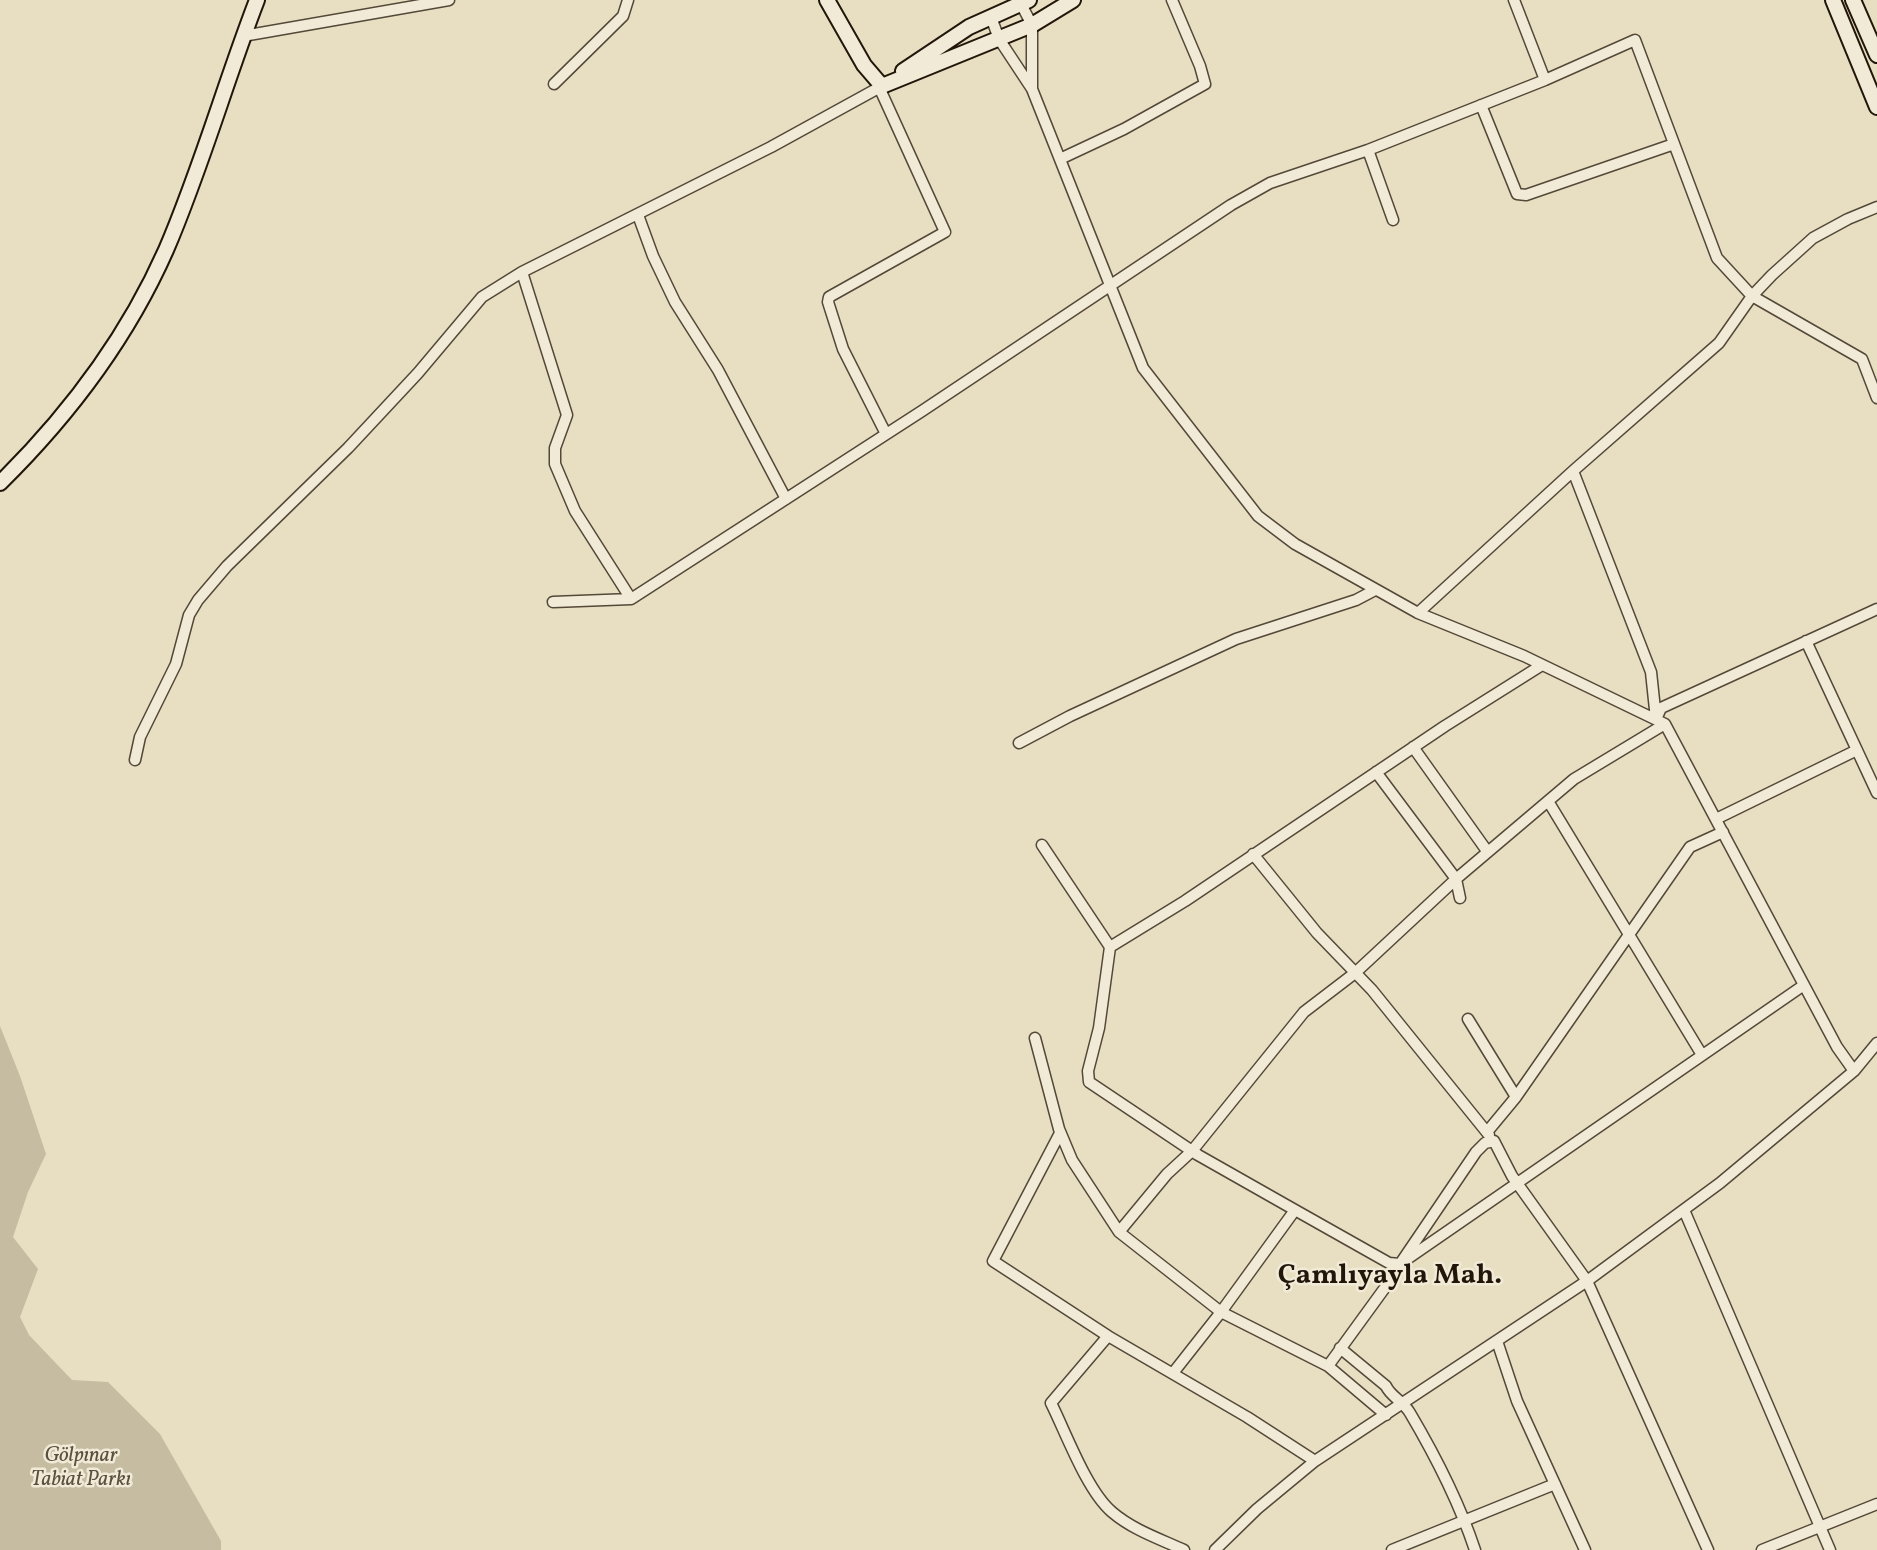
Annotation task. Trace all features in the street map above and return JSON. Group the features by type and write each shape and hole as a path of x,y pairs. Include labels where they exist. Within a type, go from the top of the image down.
{"street":[{"path":"0,483 23,461 97,373 133,314 165,252 257,0"},
{"path":"243,36 449,0"},
{"path":"554,84 623,16 628,0"},
{"path":"827,0 864,65 880,86 945,232 830,297 828,302 843,349 887,434"},
{"path":"880,86 1032,25 1073,0"},
{"path":"1060,159 1124,129 1205,83 1172,0"},
{"path":"1514,0 1545,80"},
{"path":"1833,0 1877,107"},
{"path":"1853,0 1877,55"},
{"path":"135,760 140,737 176,664 189,615 198,600 227,566 348,448 418,373 482,297 522,272 771,147 880,86 969,27 1025,2 1032,25 1032,89"},
{"path":"991,17 999,39 1032,89 1143,368 1258,516 1295,544 1418,613 1542,665 1660,722"},
{"path":"553,602 631,599 729,538 1231,205 1270,183 1368,150 1545,80 1635,40 1717,258 1752,296 1862,359 1877,398"},
{"path":"1481,105 1517,194 1526,195 1674,144"},
{"path":"1368,150 1393,220"},
{"path":"1418,613 1718,343 1752,296 1813,238 1877,207"},
{"path":"638,215 653,256 675,302 718,370 786,499"},
{"path":"522,272 567,415 555,448 555,464 575,511 631,599"},
{"path":"1573,471 1651,672 1660,722 1716,819 1838,1047 1854,1071"},
{"path":"1019,743 1070,716 1236,639 1356,600 1375,590"},
{"path":"1660,722 1661,708 1877,609"},
{"path":"1806,641 1877,793"},
{"path":"1110,947 1185,901 1413,747 1542,665"},
{"path":"1119,1232 1167,1174 1192,1151 1304,1012 1355,973 1487,851 1574,779 1660,722"},
{"path":"1413,747 1487,851"},
{"path":"1716,819 1857,750"},
{"path":"1376,772 1456,879 1460,898"},
{"path":"1548,801 1702,1055"},
{"path":"1328,1366 1392,1279 1476,1152 1490,1136 1690,847 1723,832"},
{"path":"1042,845 1110,947 1099,1028 1088,1071 1089,1082 1192,1151 1389,1263 1400,1264 1804,985"},
{"path":"1253,854 1317,933 1430,1060 1490,1136 1517,1184 1587,1281 1708,1550"},
{"path":"1468,1019 1516,1097"},
{"path":"1034,1038 1060,1133 1072,1160 1119,1232 1221,1312 1328,1366 1386,1415"},
{"path":"1215,1550 1257,1509 1315,1461 1587,1281 1684,1210 1854,1071 1877,1042"},
{"path":"1060,1133 992,1261 1108,1336 1315,1461"},
{"path":"1173,1373 1295,1210"},
{"path":"1684,1210 1830,1550"},
{"path":"1108,1336 1051,1403 1093,1490 1110,1511 1134,1527 1184,1550"},
{"path":"1497,1341 1517,1401 1585,1550"},
{"path":"1340,1348 1404,1403 1426,1441 1465,1522 1475,1550"},
{"path":"1392,1550 1555,1485"},
{"path":"1762,1550 1877,1504"}],"green space":[{"name":"Gölpınar Tabiat Parkı","path":"0,1026 46,1154 28,1192 13,1237 38,1269 20,1317 29,1335 72,1380 108,1382 160,1434 221,1541 221,1550 0,1550"}],"district":[{"name":"Çamlıyayla Mah.","path":"1390,1278"}]}
